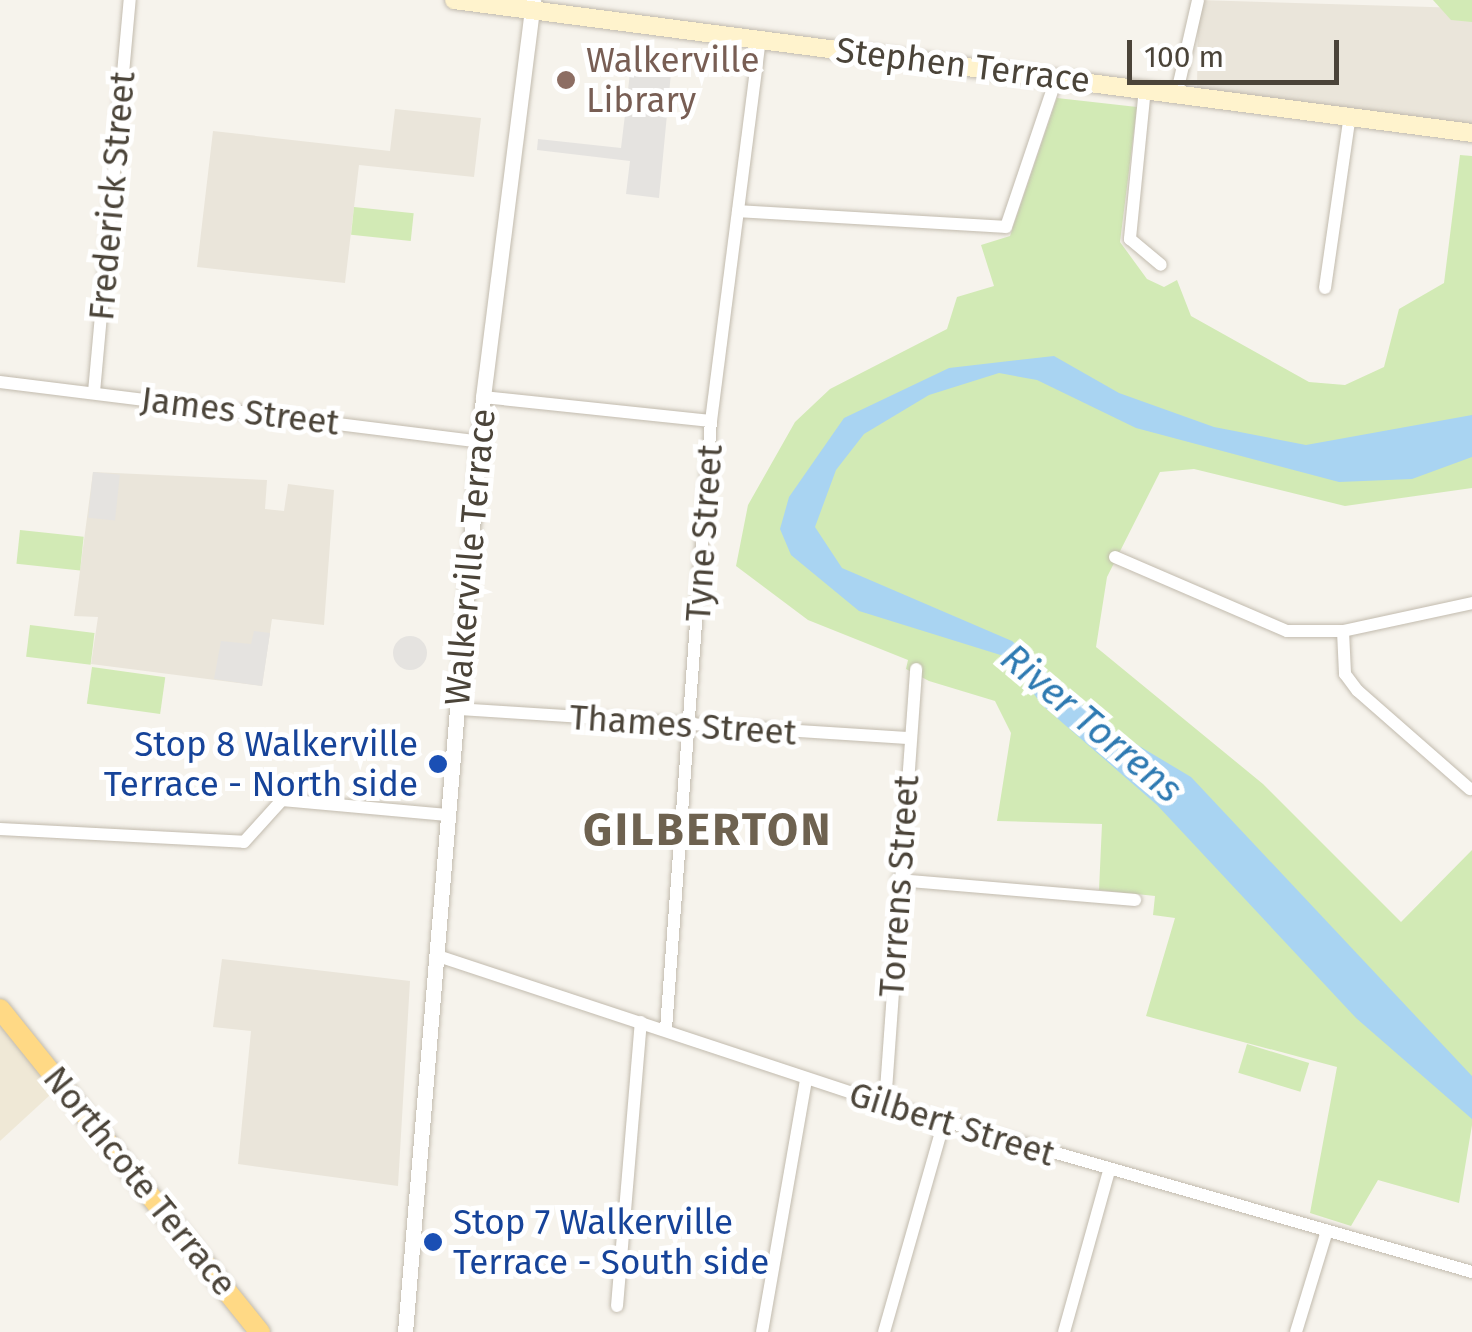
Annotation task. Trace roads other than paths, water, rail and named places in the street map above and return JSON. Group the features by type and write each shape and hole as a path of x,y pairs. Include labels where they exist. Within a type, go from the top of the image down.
{"highway":[{"name":"Northcote Terrace","path":"0,1009 260,1332"},
{"name":"Northcote Terrace","path":"242,1306 270,1332"}],"main road":[{"name":"Stephen Terrace","path":"454,0 532,5 1472,133"}],"street":[{"name":"Frederick Street","path":"94,392 130,0"},
{"path":"1177,92 1192,42 1198,0"},
{"name":"Walkerville Terrace","path":"408,1332 483,397 532,5"},
{"name":"Tyne Street","path":"666,1029 711,421 760,39"},
{"path":"738,211 1006,226 1057,76"},
{"path":"1145,88 1130,240 1161,265"},
{"path":"1324,288 1350,115"},
{"name":"James Street","path":"0,382 480,442"},
{"path":"483,397 711,421"},
{"path":"1115,556 1287,632 1343,631 1472,603"},
{"path":"1343,631 1344,674 1358,692 1470,789"},
{"name":"Torrens Street","path":"885,1104 916,669"},
{"name":"Thames Street","path":"458,709 691,728 909,738"},
{"path":"0,829 244,842 282,800 447,815"},
{"path":"898,880 1135,900"},
{"name":"Gilbert Street","path":"438,956 885,1104 1326,1234 1472,1272"},
{"path":"617,1306 641,1022"},
{"path":"762,1332 806,1079"},
{"path":"884,1332 944,1122"},
{"path":"1064,1332 1109,1171"},
{"path":"1296,1332 1326,1234"}],"water":[{"name":"River Torrens","path":"1054,356 1119,393 1214,427 1306,445 1472,415 1472,457 1412,479 1339,482 1136,428 1037,380 999,373 929,395 864,434 836,470 815,527 842,568 1012,641 1104,725 1191,777 1472,1076 1472,1119 1356,1018 1157,805 1042,705 1007,657 859,611 791,555 780,529 789,497 844,418 949,368"}],"place":[{"name":"Walkerville Library","path":"566,80"},
{"name":"Stop 8 Walkerville Terrace - North side","path":"438,764"},
{"name":"Stop 7 Walkerville Terrace - South side","path":"433,1242"}],"district":[{"name":"GILBERTON","path":"708,831"}]}
